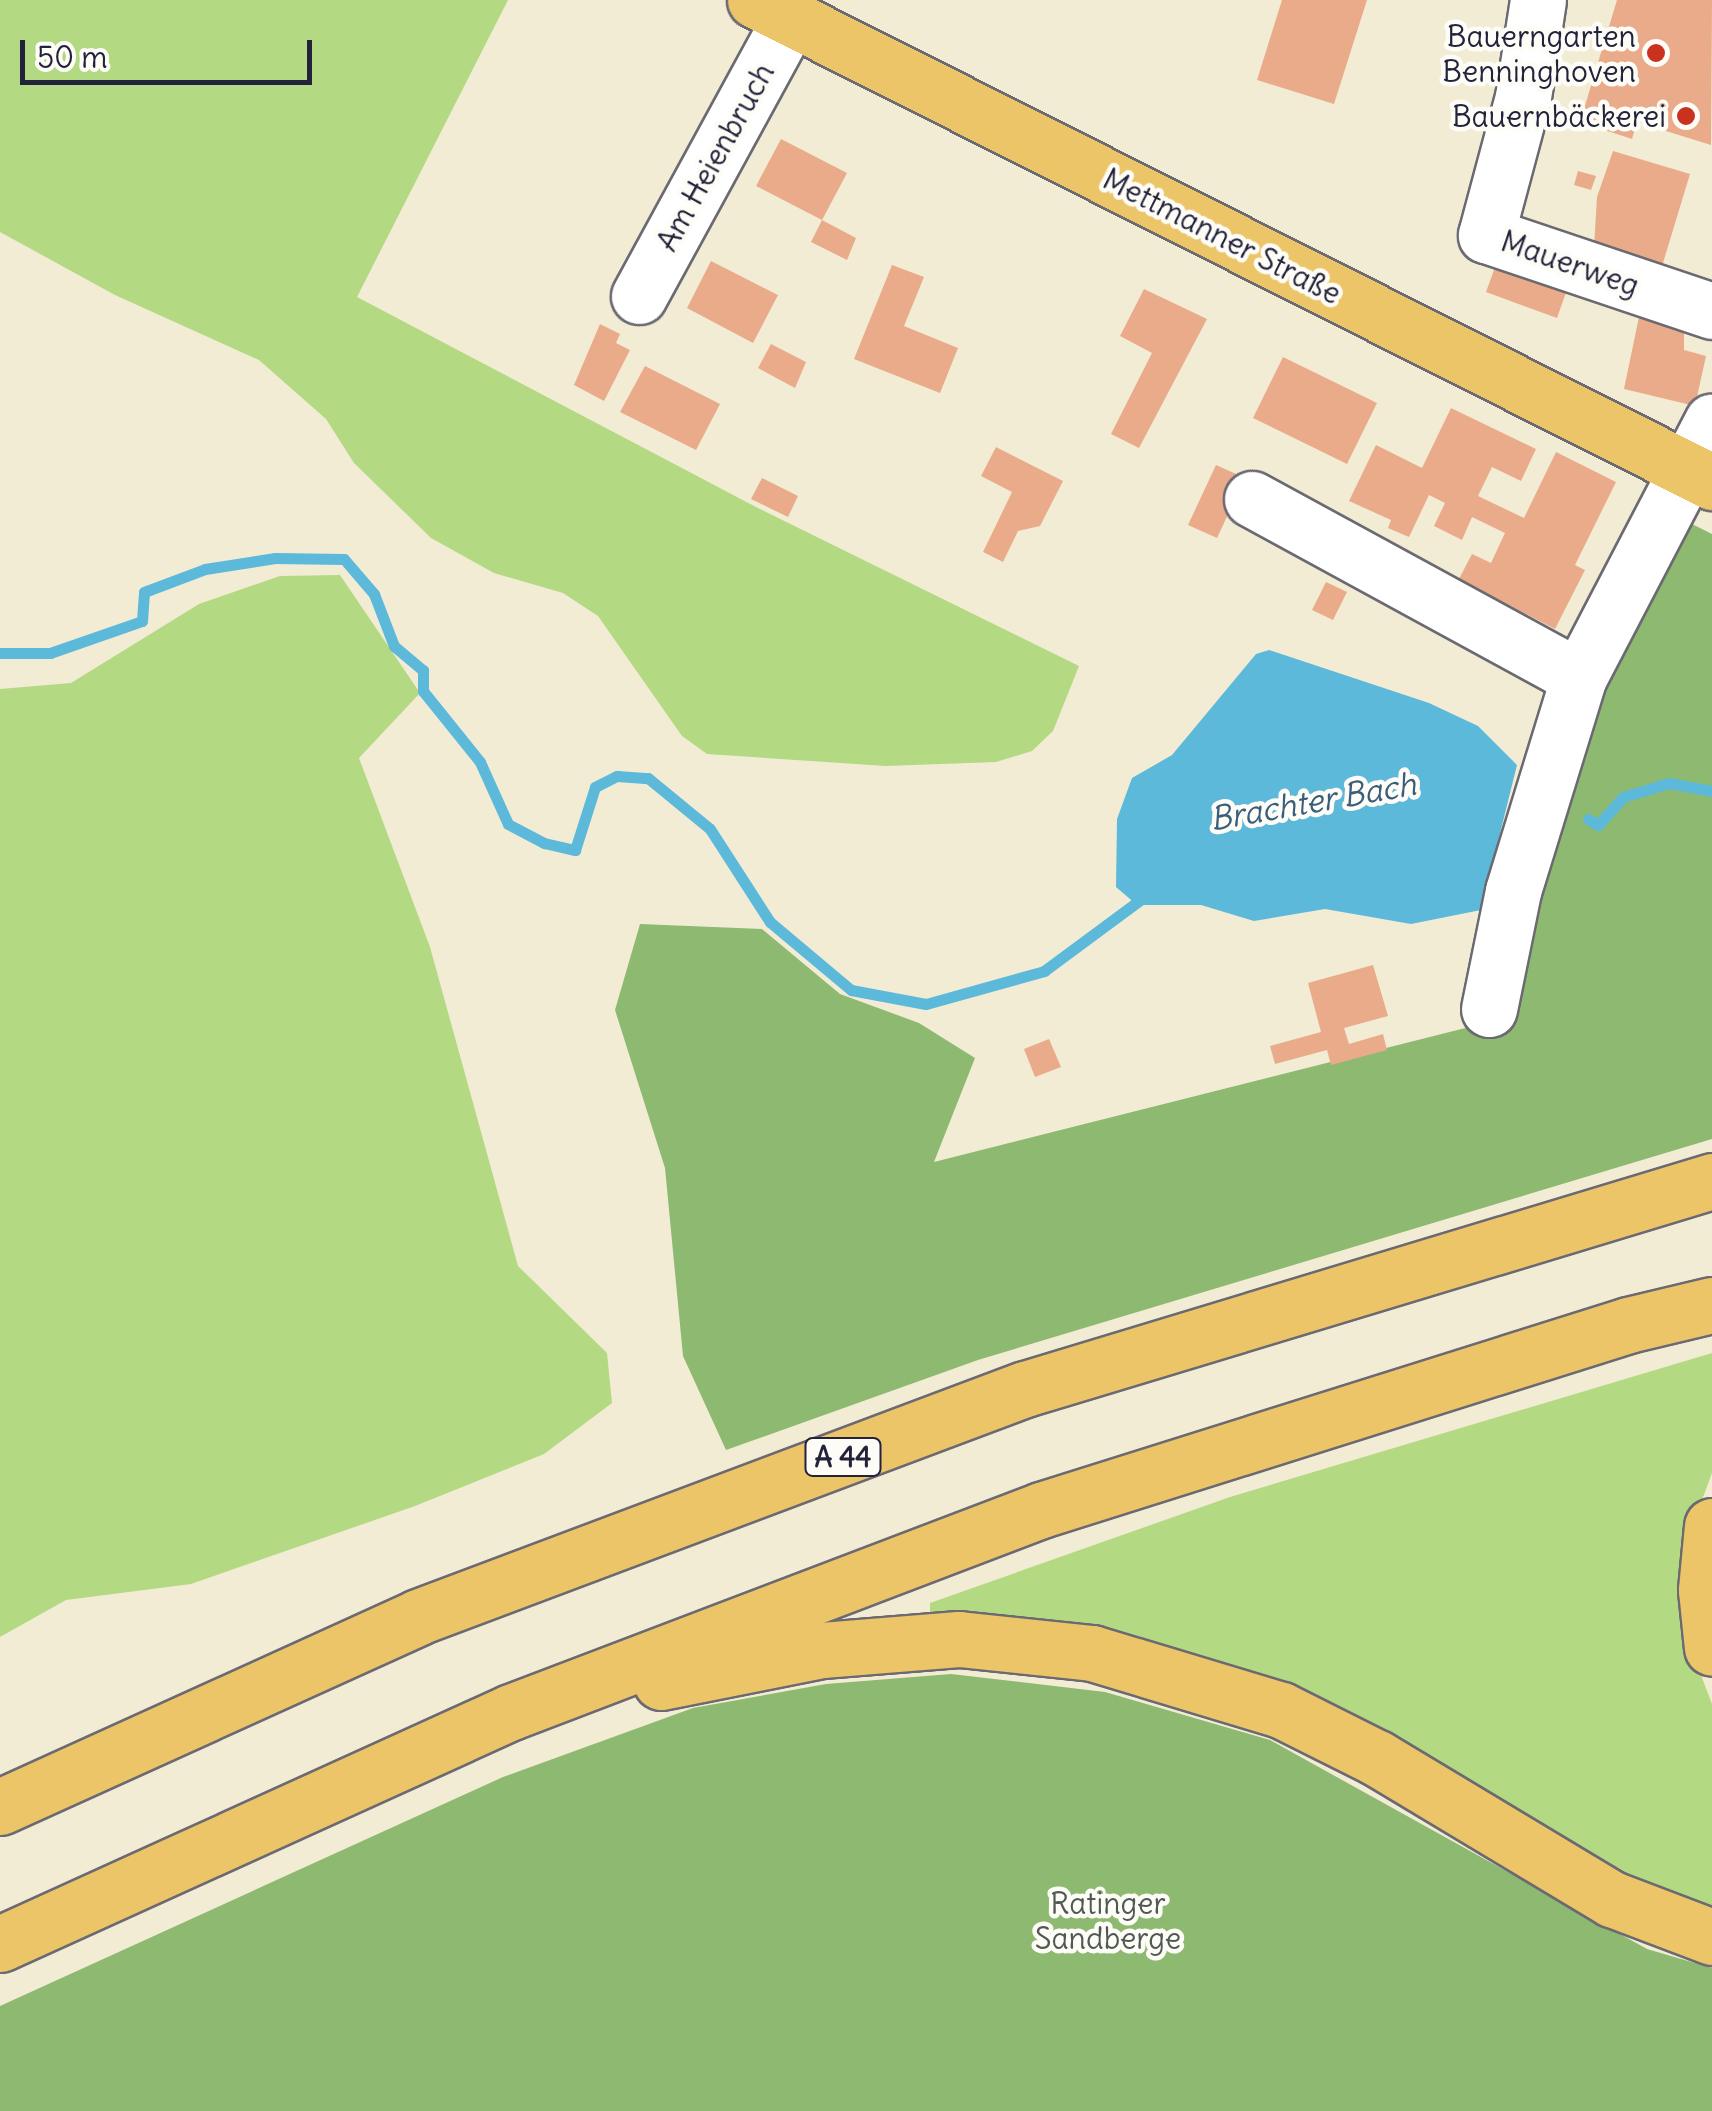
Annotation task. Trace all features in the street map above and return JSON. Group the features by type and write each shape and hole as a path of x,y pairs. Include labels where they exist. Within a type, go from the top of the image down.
{"main road":[{"name":"Mettmanner Straße","path":"773,9 1700,477"},
{"name":"A 44","path":"0,1807 418,1618 1024,1389 1712,1181"},
{"path":"0,1944 511,1712 1041,1510 1628,1325 1712,1306"},
{"path":"1712,1526 1706,1590 1712,1648"},
{"path":"511,1712 822,1650 959,1640 1092,1652 1282,1710 1377,1758 1612,1899 1712,1937"}],"street":[{"name":"Mauerweg","path":"1538,0 1523,96 1486,234 1712,311"},
{"name":"Am Heienbruch","path":"639,296 773,9"},
{"path":"1489,1009 1512,891 1579,677 1700,477 1712,421"},
{"path":"1252,499 1579,677"}],"green space":[{"path":"0,0 508,0 357,297 756,507 1079,666 1053,731 1032,751 996,762 885,766 707,754 682,736 598,616 563,593 494,573 431,538 354,463 326,419 259,360 115,295 0,232"},
{"path":"1684,520 1712,534 1712,1139 978,1360 726,1450 683,1356 665,1168 615,1010 640,924 762,929 840,994 919,1023 975,1058 934,1162 1513,1016 1523,903 1589,680"},
{"path":"340,575 420,693 359,758 430,947 518,1266 607,1353 612,1403 544,1454 415,1506 191,1584 66,1600 0,1637 0,689 71,683 199,604 280,576"},
{"path":"1712,1353 1712,1473 1702,1500 1688,1600 1698,1667 1712,1704 1712,1919 1611,1879 1370,1738 930,1626 930,1603 1230,1497"},
{"name":"Ratinger Sandberge","path":"951,1674 1105,1692 1270,1740 1647,1949 1712,1968 1712,2111 0,2111 0,2006 503,1777 693,1708 826,1684"}],"water":[{"path":"1269,650 1429,703 1478,726 1517,765 1481,910 1411,924 1325,909 1254,921 1201,905 1137,905 1116,887 1117,819 1132,778 1172,755 1256,654"}],"building":[{"path":"1282,0 1367,0 1334,104 1257,80"},
{"name":"Bauerngarten Benninghoven","path":"1617,0 1712,0 1711,145 1637,122 1632,139 1580,122"},
{"path":"781,139 847,173 822,220 756,186"},
{"path":"1613,151 1690,174 1656,286 1593,265 1597,197"},
{"path":"1578,171 1596,176 1591,190 1574,185"},
{"path":"822,220 856,238 847,260 811,242"},
{"path":"1498,259 1569,284 1557,318 1486,292"},
{"path":"711,261 778,295 753,343 687,308"},
{"path":"892,265 924,277 904,326 958,348 940,393 854,359"},
{"path":"1144,289 1207,319 1139,448 1111,434 1152,353 1120,336"},
{"path":"1641,307 1684,317 1684,350 1706,356 1695,406 1624,389"},
{"path":"600,324 620,334 616,343 630,350 604,401 574,385"},
{"path":"771,344 806,362 795,388 758,368"},
{"path":"1283,357 1377,403 1347,464 1253,418"},
{"path":"645,366 720,404 696,450 620,412"},
{"path":"1451,408 1536,449 1521,481 1492,467 1478,496 1524,518 1556,452 1616,482 1575,565 1585,570 1555,629 1459,579 1472,554 1491,563 1505,533 1472,517 1462,540 1434,526 1445,503 1429,495 1409,537 1388,528 1391,520 1349,501 1376,445 1422,468"},
{"path":"996,447 1063,481 1040,526 1018,531 1003,562 983,552 1012,492 981,476"},
{"path":"1216,465 1245,478 1217,538 1188,525"},
{"path":"762,478 798,496 788,517 751,499"},
{"path":"1326,582 1347,592 1333,620 1312,610"},
{"path":"1373,965 1388,1016 1344,1028 1349,1044 1383,1034 1387,1050 1331,1065 1327,1050 1275,1064 1270,1046 1321,1032 1308,983"},
{"path":"1049,1039 1061,1067 1035,1077 1024,1049"}],"waterway":[{"name":"Brachter Bach","path":"0,653 50,653 142,621 144,592 205,569 275,558 344,559 374,594 394,646 423,670 423,691 480,762 508,824 544,843 575,850 595,787 617,776 648,778 710,829 770,922 851,990 926,1004 1044,971 1144,897"},
{"name":"Brachter Bach","path":"1588,819 1598,825 1623,797 1669,783 1712,791"}],"place":[{"name":"Bauerngarten Benninghoven","path":"1656,53"},
{"name":"Bauernbäckerei","path":"1686,116"}]}
